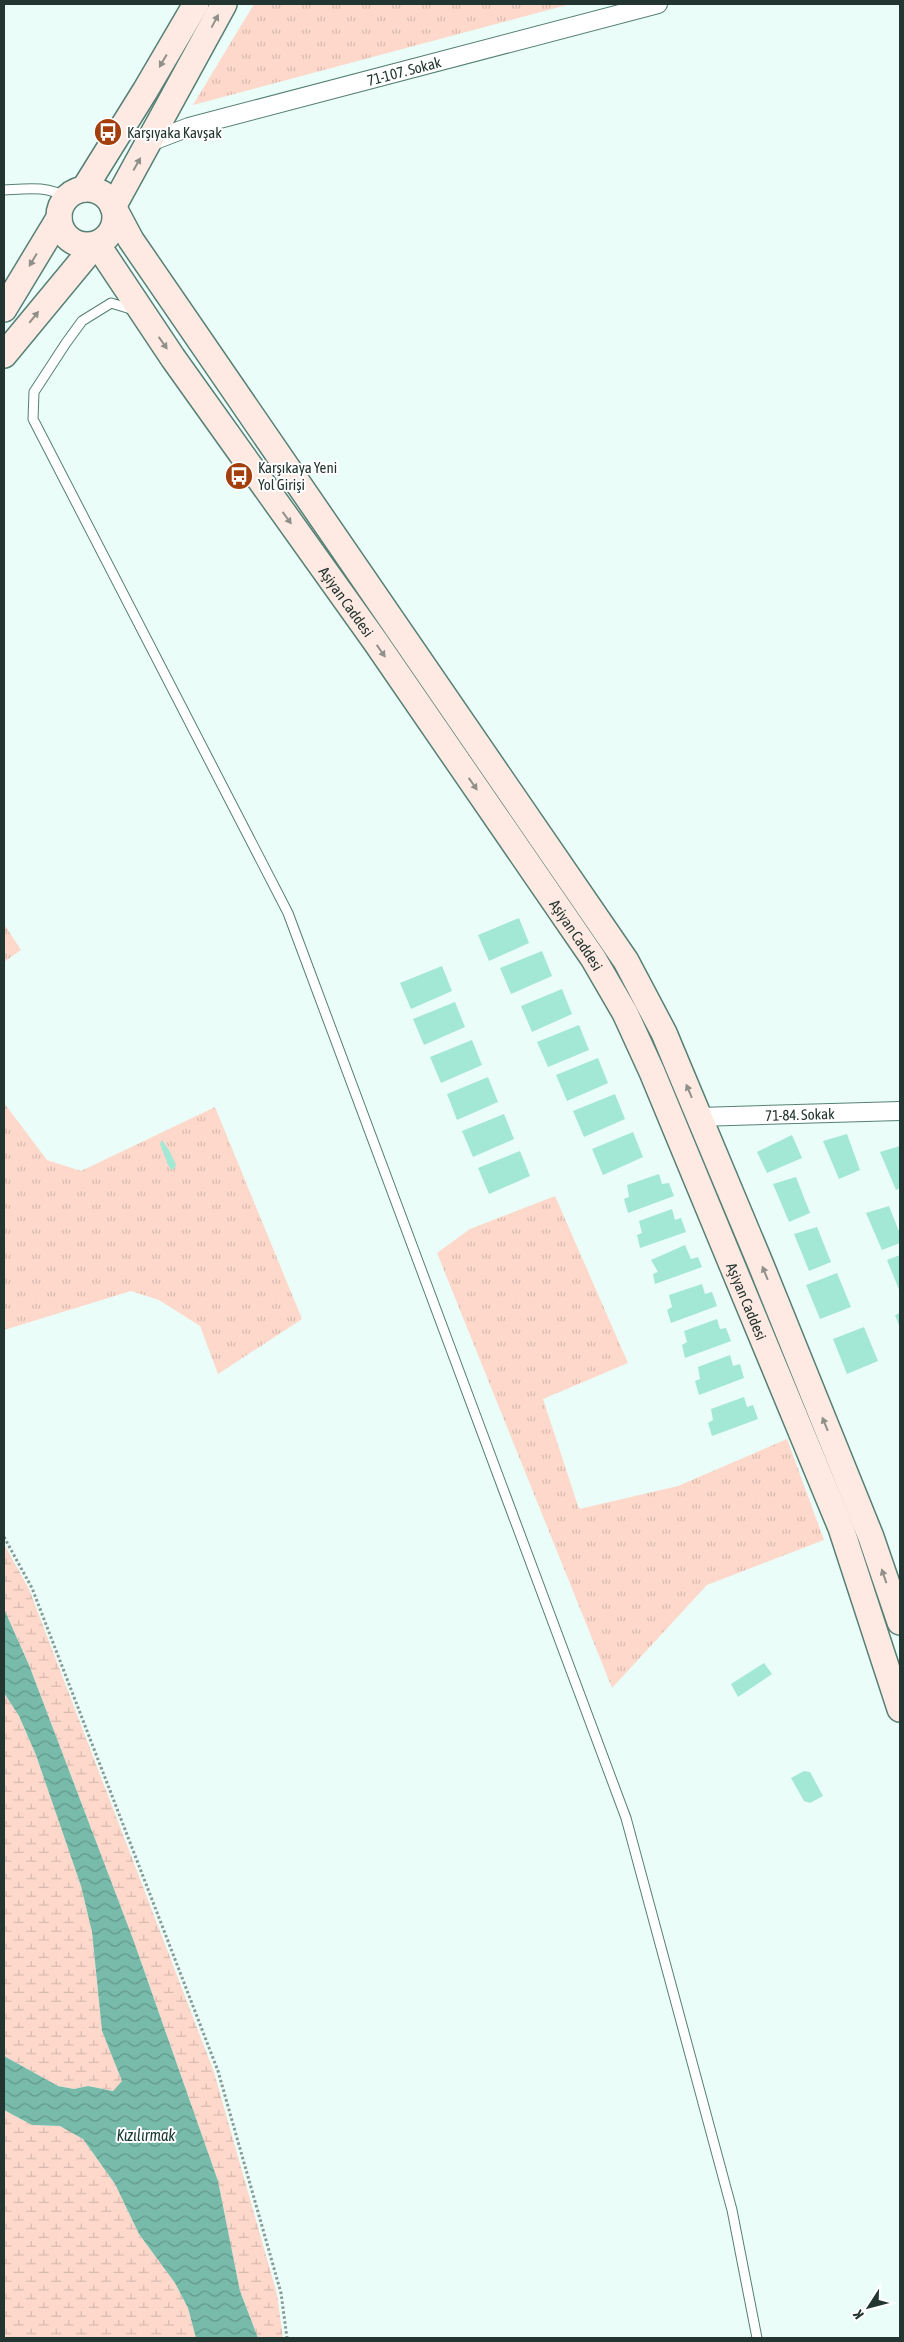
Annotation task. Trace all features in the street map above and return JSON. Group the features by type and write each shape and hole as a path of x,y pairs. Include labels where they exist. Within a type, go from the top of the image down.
{"street":[{"path":"4,309 69,202 145,91 196,4"},
{"path":"114,209 224,4"},
{"name":"71-107. Sokak","path":"150,142 189,127 654,4"},
{"path":"4,355 96,245 111,232 115,222 114,209 108,198 99,192 69,202"},
{"path":"69,202 63,232 70,240 84,246 96,245"},
{"name":"Aşiyan Caddesi","path":"114,209 137,249 626,961 664,1033 699,1117 871,1537 900,1622"},
{"name":"Aşiyan Caddesi","path":"96,245 141,312 375,642 593,958 625,1013 656,1081 841,1528 900,1709"},
{"name":"71-84. Sokak","path":"699,1117 900,1111"}],"lane":[{"path":"4,190 44,189 58,192 69,202"},
{"path":"141,312 111,303 82,321 34,392 33,419 288,913 626,1818 732,2210 757,2338"}],"path":[{"path":"4,1537 32,1588 218,2071 281,2293 287,2338"}],"green space":[{"path":"254,4 571,4 193,105"},
{"path":"4,924 21,950 4,962"},
{"path":"4,1103 47,1160 81,1171 215,1107 302,1319 218,1374 200,1326 159,1300 131,1291 4,1330"},
{"path":"555,1196 628,1363 543,1399 579,1509 678,1486 787,1439 824,1540 707,1585 612,1688 437,1253 470,1229"},
{"path":"4,1544 29,1589 214,2072 277,2294 283,2338 258,2338 240,2291 218,2181 133,1939 29,1665 4,1609"},
{"path":"4,1693 19,1716 36,1755 81,1886 92,1932 102,2031 122,2081 114,2091 88,2086 74,2089 58,2086 4,2056"},
{"path":"4,2110 32,2125 60,2126 83,2139 115,2184 139,2234 175,2283 188,2308 196,2338 4,2338"}],"water":[{"name":"Kızılırmak","path":"4,1609 29,1665 133,1939 218,2181 240,2291 258,2338 196,2338 188,2308 175,2283 139,2234 115,2184 83,2139 60,2126 32,2125 4,2110 4,2056 58,2086 74,2089 88,2086 113,2091 122,2081 102,2031 92,1932 81,1886 36,1755 19,1716 4,1693"}],"building":[{"path":"519,918 529,943 489,961 478,935"},
{"path":"542,951 552,976 511,994 500,968"},
{"path":"442,966 452,991 411,1009 400,983"},
{"path":"562,989 572,1014 532,1032 521,1006"},
{"path":"455,1002 465,1027 424,1045 413,1019"},
{"path":"579,1025 589,1050 548,1067 537,1042"},
{"path":"472,1040 482,1065 441,1083 430,1057"},
{"path":"598,1058 608,1083 567,1101 556,1075"},
{"path":"488,1077 498,1102 457,1120 447,1094"},
{"path":"615,1094 625,1119 584,1137 573,1111"},
{"path":"504,1114 514,1139 473,1157 462,1131"},
{"path":"633,1132 643,1157 603,1175 592,1149"},
{"path":"847,1134 860,1170 839,1179 823,1141"},
{"path":"792,1135 802,1158 767,1173 757,1152"},
{"path":"162,1140 176,1165 174,1169 171,1170 168,1165 160,1144"},
{"path":"900,1146 900,1188 896,1190 880,1152"},
{"path":"520,1151 530,1176 489,1194 478,1168"},
{"path":"659,1174 662,1184 669,1183 674,1196 628,1213 624,1199 629,1197 627,1185"},
{"path":"796,1177 810,1213 789,1222 773,1184"},
{"path":"889,1206 900,1234 900,1243 882,1250 866,1213"},
{"path":"672,1209 675,1220 681,1218 686,1232 640,1248 637,1235 642,1233 639,1221"},
{"path":"817,1227 831,1262 809,1271 794,1234"},
{"path":"685,1245 691,1259 698,1257 702,1267 655,1284 653,1274 658,1272 651,1260"},
{"path":"900,1255 900,1292 887,1260"},
{"path":"837,1273 851,1307 820,1319 806,1285"},
{"path":"702,1284 705,1294 712,1292 717,1306 671,1323 667,1310 672,1307 669,1295"},
{"path":"900,1313 900,1328 895,1315"},
{"path":"717,1319 720,1329 726,1328 731,1341 685,1358 682,1345 687,1342 684,1331"},
{"path":"864,1327 878,1361 847,1374 833,1339"},
{"path":"730,1355 733,1366 740,1364 744,1378 699,1395 695,1381 700,1379 698,1367"},
{"path":"744,1397 747,1407 753,1405 758,1419 712,1436 708,1423 713,1420 711,1409"},
{"path":"764,1663 772,1674 738,1697 731,1684"},
{"path":"804,1771 810,1772 823,1796 810,1803 804,1801 791,1778"}],"place":[{"name":"Karşıyaka Kavşak","path":"108,132"},
{"name":"Karşıkaya Yeni Yol Girişi","path":"239,476"}]}
